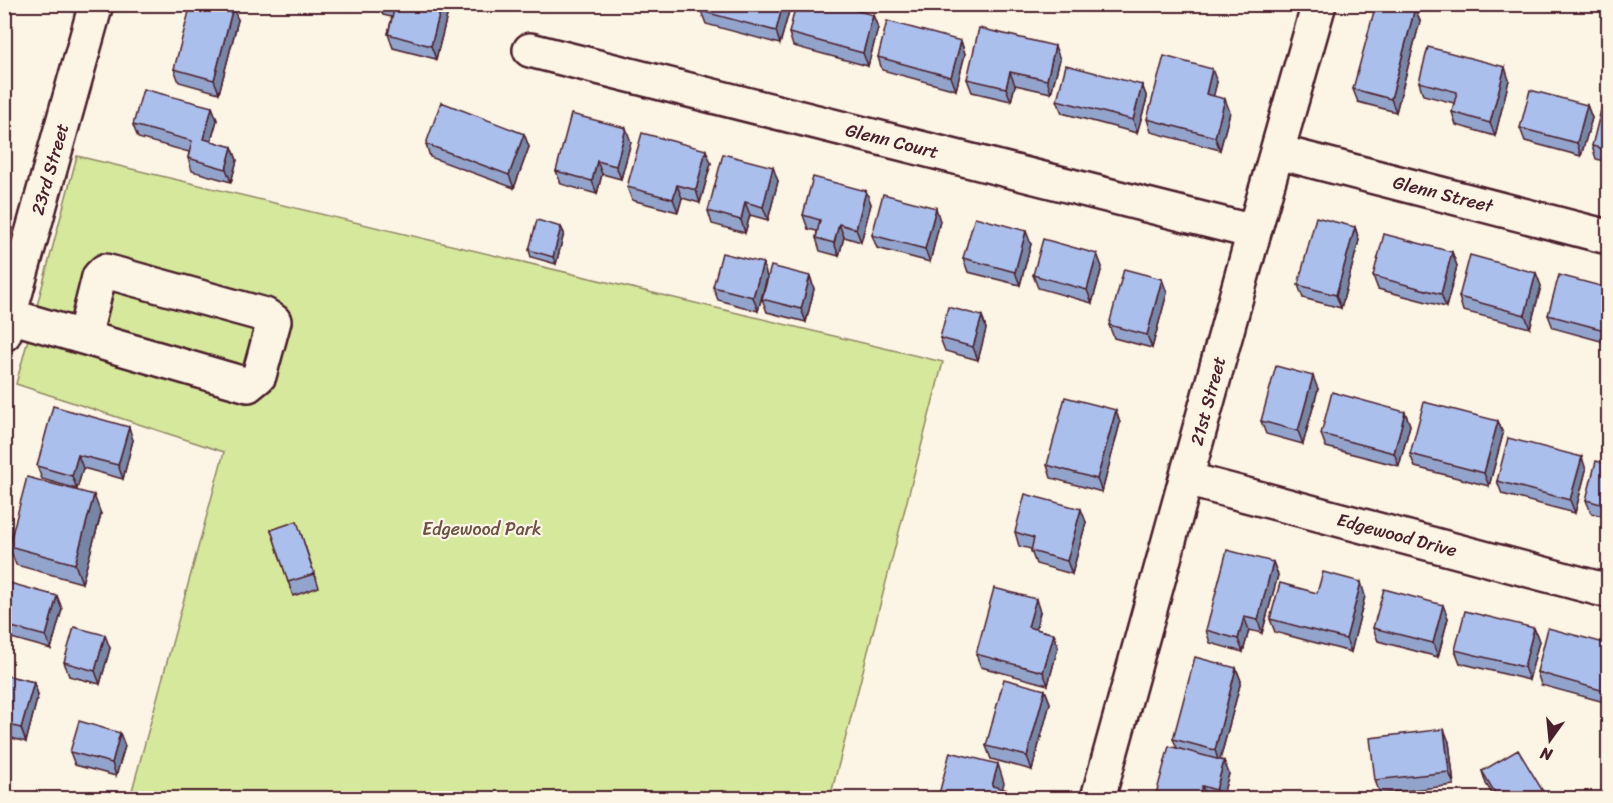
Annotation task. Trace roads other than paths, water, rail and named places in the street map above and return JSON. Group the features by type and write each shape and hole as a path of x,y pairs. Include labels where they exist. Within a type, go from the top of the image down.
{"street":[{"name":"23rd Street","path":"7,325 96,4"},
{"name":"21st Street","path":"1098,798 1319,4"},
{"name":"Glenn Court","path":"530,50 1254,232"},
{"name":"Glenn Street","path":"1278,152 1608,237"},
{"path":"7,325 84,337 248,385 259,376 274,321 265,315 105,271 99,278 84,337"},
{"name":"Edgewood Drive","path":"1186,479 1608,591"}],"park label":[{"name":"Edgewood Park","path":"482,529"}]}
